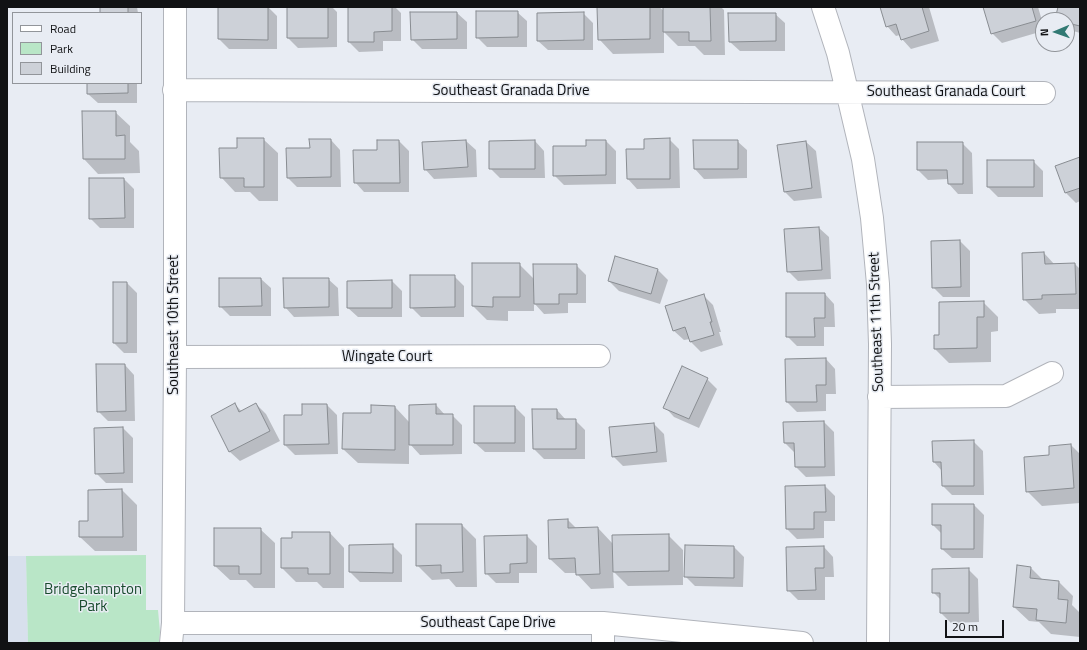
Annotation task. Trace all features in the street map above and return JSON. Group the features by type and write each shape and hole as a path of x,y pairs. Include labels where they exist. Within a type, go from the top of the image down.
{"street":[{"name":"Southeast 10th Street","path":"172,633 175,357 175,7"},
{"name":"Southeast 11th Street","path":"823,7 838,53 863,159 872,218 878,284 880,344 878,643"},
{"name":"Southeast Granada Drive","path":"174,90 848,92"},
{"name":"Southeast Granada Court","path":"848,92 1044,93"},
{"name":"Wingate Court","path":"175,357 598,356"},
{"path":"879,397 1006,396 1052,373"},
{"name":"Southeast Cape Drive","path":"172,633 603,633 802,643"}],"shaded area":[{"path":"7,556 26,556 28,643 7,643"}],"green space":[{"name":"Bridgehampton Park","path":"146,555 146,610 158,610 160,632 159,643 28,643 26,556"}],"building":[{"path":"100,7 128,7 128,12 100,12"},
{"path":"218,7 268,7 268,40 218,39"},
{"path":"287,7 328,7 328,38 287,38"},
{"path":"348,7 392,7 392,31 374,32 374,42 348,42"},
{"path":"597,7 650,7 650,39 598,40"},
{"path":"663,7 710,7 711,41 689,41 689,32 663,32"},
{"path":"880,7 922,7 929,31 901,40 896,24 886,27"},
{"path":"983,7 1032,7 1035,21 991,34"},
{"path":"1058,7 1080,7 1080,26 1075,25 1075,12 1057,12"},
{"path":"476,11 518,11 518,37 476,38"},
{"path":"410,12 457,12 457,39 411,40"},
{"path":"584,12 584,40 537,41 537,13"},
{"path":"728,13 776,13 776,41 729,42"},
{"path":"87,84 128,84 128,93 87,94"},
{"path":"82,111 116,111 116,136 125,135 125,159 83,159"},
{"path":"237,138 264,138 264,187 244,187 244,178 220,178 219,148 237,148"},
{"path":"670,138 670,179 627,179 626,149 644,149 644,139"},
{"path":"309,139 331,139 331,177 287,178 286,148 310,148"},
{"path":"377,140 399,140 400,183 354,183 353,150 377,150"},
{"path":"466,140 468,167 424,170 422,142"},
{"path":"535,140 535,169 489,169 489,141"},
{"path":"586,140 606,140 606,175 553,176 553,146 586,146"},
{"path":"693,140 738,140 738,169 694,169"},
{"path":"806,141 812,188 784,192 777,145"},
{"path":"917,142 963,142 963,184 948,184 947,170 917,170"},
{"path":"1080,157 1080,188 1065,193 1055,166"},
{"path":"987,160 1034,160 1034,187 987,187"},
{"path":"89,178 124,178 125,218 89,219"},
{"path":"819,227 822,270 787,272 784,229"},
{"path":"960,240 961,287 932,288 931,241"},
{"path":"1044,252 1045,264 1075,263 1076,294 1042,295 1042,299 1023,300 1022,253"},
{"path":"615,256 658,269 651,294 608,281"},
{"path":"472,263 520,263 520,297 493,297 493,307 472,306"},
{"path":"533,264 577,264 577,294 559,294 559,304 534,304"},
{"path":"410,275 455,275 455,307 410,308"},
{"path":"219,278 261,278 262,306 219,307"},
{"path":"283,278 329,278 329,307 284,308"},
{"path":"392,280 392,308 347,308 347,281"},
{"path":"113,282 127,282 127,343 113,343"},
{"path":"786,293 825,293 825,318 814,318 815,337 786,337"},
{"path":"704,294 714,335 690,342 685,327 673,331 665,306"},
{"path":"984,301 984,317 977,317 977,348 934,349 934,335 939,335 939,302"},
{"path":"826,358 826,385 816,385 817,402 786,402 785,359"},
{"path":"96,364 125,364 126,411 97,412"},
{"path":"682,366 708,378 689,419 663,408"},
{"path":"235,403 239,412 256,403 270,431 229,452 211,416"},
{"path":"302,404 327,404 329,444 284,445 284,415 302,415"},
{"path":"436,404 436,414 453,414 453,445 409,445 409,405"},
{"path":"371,405 395,406 395,450 342,449 343,413 371,413"},
{"path":"474,406 515,406 515,443 474,443"},
{"path":"532,409 557,409 557,419 576,419 576,449 533,449"},
{"path":"824,421 825,467 795,467 794,443 784,443 783,422"},
{"path":"654,423 657,452 612,457 609,427"},
{"path":"123,427 124,473 95,474 94,428"},
{"path":"974,440 974,486 942,486 941,462 933,462 932,441"},
{"path":"1071,444 1074,488 1026,492 1024,457 1049,455 1049,446"},
{"path":"825,485 826,512 814,512 814,529 786,529 785,486"},
{"path":"122,489 123,537 79,537 79,521 88,521 88,490"},
{"path":"932,504 974,504 974,549 941,549 941,525 932,525"},
{"path":"568,519 568,528 598,527 600,574 576,575 575,558 549,559 548,520"},
{"path":"416,524 462,524 463,572 441,573 441,565 416,566"},
{"path":"214,528 261,528 261,574 239,574 239,566 214,566"},
{"path":"292,532 330,532 330,574 308,574 308,568 281,568 281,538 292,538"},
{"path":"669,534 669,571 613,572 612,535"},
{"path":"527,535 527,563 510,564 510,573 485,574 484,536"},
{"path":"393,544 393,573 349,572 349,545"},
{"path":"685,545 734,546 734,578 684,577"},
{"path":"824,546 824,568 815,568 816,590 787,591 786,547"},
{"path":"1017,565 1031,567 1030,578 1059,581 1058,599 1068,600 1066,623 1036,620 1037,609 1013,607"},
{"path":"969,568 969,613 940,613 940,593 932,593 932,569"}]}
